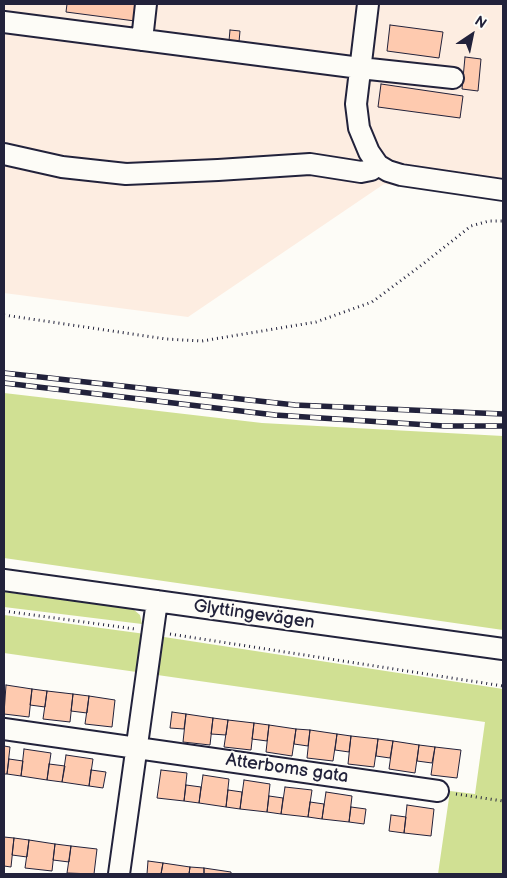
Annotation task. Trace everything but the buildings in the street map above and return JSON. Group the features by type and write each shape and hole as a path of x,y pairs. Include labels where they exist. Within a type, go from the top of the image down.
{"street":[{"path":"142,40 146,4"},
{"path":"368,4 356,104 359,128 369,152 378,165 388,171 401,175 503,190"},
{"path":"4,22 360,68 453,78"},
{"path":"4,154 62,167 126,174 310,164 361,172 371,170 378,165"},
{"name":"Glyttingevägen","path":"4,580 503,649"},
{"path":"119,874 157,601"},
{"name":"Atterboms gata","path":"4,730 438,791"}],"path":[{"path":"4,315 166,339 202,341 316,322 372,302 471,226 489,221 503,220"},
{"path":"4,611 153,631 503,686"},
{"path":"438,791 503,802"}],"shaded area":[{"path":"4,4 503,4 502,201 384,184 188,317 4,293"}],"green space":[{"path":"4,393 262,423 503,436 503,630 4,558"},
{"path":"4,592 133,609 140,615 142,624 4,607"},
{"path":"4,615 138,633 503,689 503,874 438,874 450,791 475,794 485,722 4,653"}],"railway":[{"path":"4,373 295,405 503,414"},
{"path":"4,383 275,415 444,426 503,426"}]}
